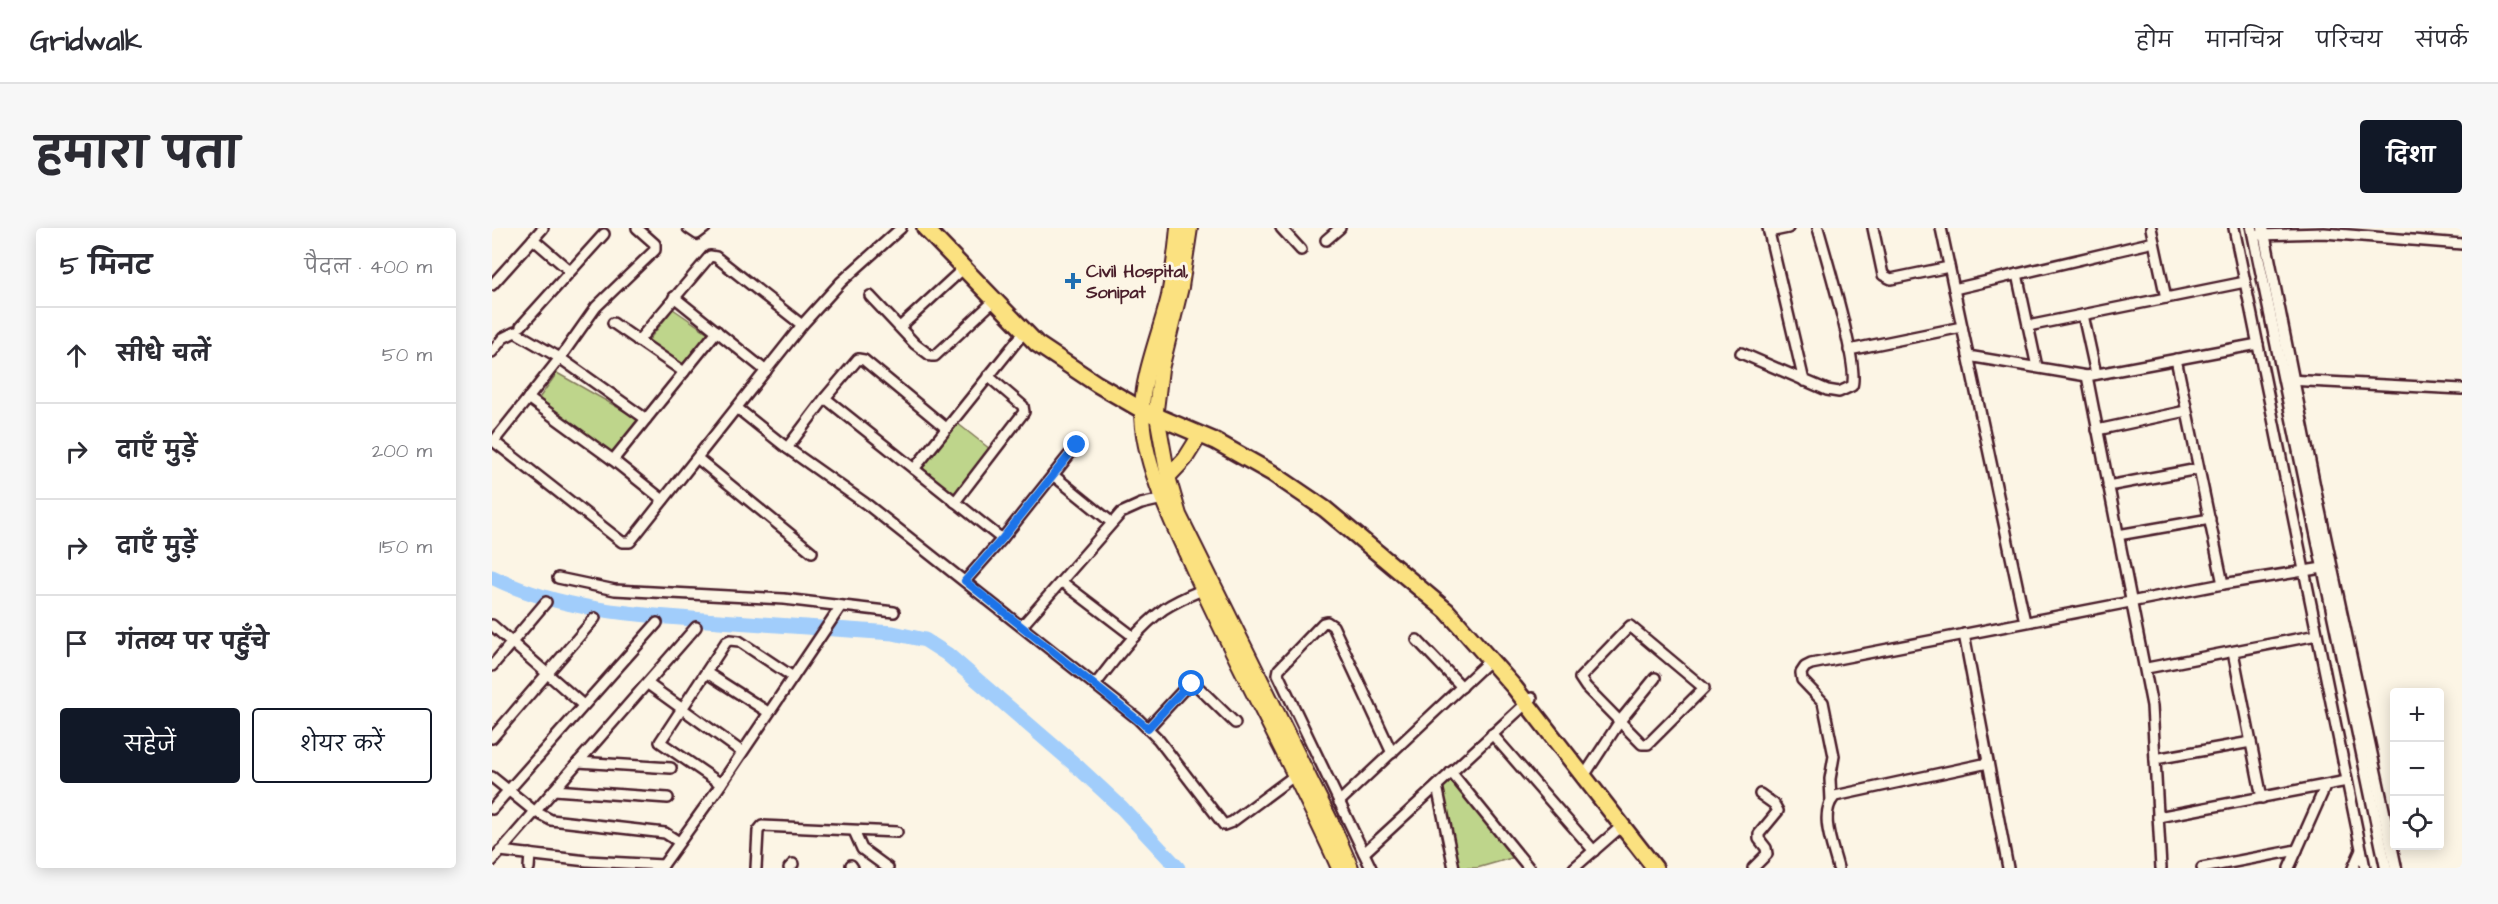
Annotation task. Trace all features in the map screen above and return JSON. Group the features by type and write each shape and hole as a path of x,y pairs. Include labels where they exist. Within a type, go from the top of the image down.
{"highway":[{"path":"925,228 1037,344 1075,370 1146,409 1272,473 1325,509 1447,611 1490,660 1516,684"},
{"path":"1146,409 1218,434 1276,466 1329,503 1452,606 1586,772 1653,861"},
{"path":"1586,772 1623,825 1653,861 1666,868"}],"main road":[{"path":"1178,228 1169,294 1143,428 1150,458 1168,498 1202,590 1299,772 1333,826 1351,868"},
{"path":"1190,228 1181,287 1161,369 1146,409 1168,477 1168,498 1179,515 1299,772 1339,868"},
{"path":"1168,477 1185,459 1200,435"}],"street":[{"path":"492,285 543,228"},
{"path":"637,228 655,244 655,250 596,307 560,358 493,440 626,544 630,542 802,325 841,282 901,228"},
{"path":"688,228 697,234 705,228"},
{"path":"1281,228 1301,250"},
{"path":"1326,240 1340,228"},
{"path":"1788,228 1768,230 1804,381"},
{"path":"1740,353 1832,391 1847,390 1854,382 1849,350 1818,228"},
{"path":"1874,228 1883,275 1886,278 1891,279 1949,267"},
{"path":"1941,228 2025,622"},
{"path":"2151,228 2166,298"},
{"path":"2234,228 2365,868"},
{"path":"2386,868 2258,231 2324,233 2462,244"},
{"path":"521,326 604,234"},
{"path":"533,239 570,271"},
{"path":"1954,289 2154,242"},
{"path":"638,341 706,258 716,256 802,325"},
{"path":"900,327 964,268"},
{"path":"2017,274 2037,368"},
{"path":"2028,326 2245,282"},
{"path":"870,296 928,355 934,356 995,300"},
{"path":"674,297 766,371"},
{"path":"2083,315 2097,430 2147,668 2152,706 2161,868"},
{"path":"612,323 684,372"},
{"path":"1849,350 1962,327"},
{"path":"613,460 717,331"},
{"path":"914,469 1025,331"},
{"path":"492,352 503,338 516,332 560,358 646,419"},
{"path":"1968,356 2092,375 2258,344"},
{"path":"787,448 858,359 864,360 945,428"},
{"path":"2176,359 2223,584"},
{"path":"955,502 1024,409 988,376"},
{"path":"2288,380 2462,389"},
{"path":"528,398 663,500"},
{"path":"825,398 1002,539"},
{"path":"737,408 787,448 869,506 1023,626 1148,728 1224,825 1232,822 1299,772"},
{"path":"2097,430 2186,411"},
{"path":"965,581 1002,539 1077,445"},
{"path":"697,458 812,552"},
{"path":"2108,486 2198,469"},
{"path":"1053,475 1111,522"},
{"path":"1023,626 1111,522 1130,508 1168,498"},
{"path":"2118,535 2210,519"},
{"path":"1838,868 1827,814 1831,801 1830,779 1834,751 1823,702 1802,680 1801,674 1805,667 2133,601 2326,567"},
{"path":"2326,567 2396,868"},
{"path":"558,579 615,590 783,599 894,612"},
{"path":"1062,582 1134,637"},
{"path":"1095,685 1134,637 1166,608 1202,590"},
{"path":"492,666 546,602"},
{"path":"500,851 662,867 841,606"},
{"path":"492,738 595,618"},
{"path":"1371,868 1278,674 1279,669 1323,622 1333,626 1392,753"},
{"path":"492,809 657,623"},
{"path":"492,625 583,705"},
{"path":"1630,626 1704,688 1648,744 1641,744 1620,721 1580,678 1630,626"},
{"path":"492,861 696,627"},
{"path":"1964,634 2008,868"},
{"path":"2147,668 2317,635"},
{"path":"721,784 660,744 726,642 735,639 793,677"},
{"path":"1417,640 1462,687"},
{"path":"2233,652 2262,798"},
{"path":"1339,802 1490,660"},
{"path":"707,673 768,712"},
{"path":"1586,772 1620,721 1655,678"},
{"path":"648,684 742,752"},
{"path":"1148,728 1186,687 1192,684 1196,685 1235,723"},
{"path":"1364,853 1529,700"},
{"path":"1492,734 1594,851"},
{"path":"2155,759 2251,742"},
{"path":"578,762 671,768"},
{"path":"1831,801 1842,793 1988,763"},
{"path":"1451,772 1529,868"},
{"path":"492,777 545,818 561,822 665,833 679,842"},
{"path":"2158,817 2347,782"},
{"path":"1437,786 1454,868"},
{"path":"2289,868 2325,787"},
{"path":"554,790 668,798"},
{"path":"1753,868 1767,854 1766,848 1759,839 1759,834 1778,811 1774,804 1760,794"},
{"path":"1574,868 1623,825"},
{"path":"756,868 759,827 897,832"},
{"path":"854,831 862,849 888,868"},
{"path":"2202,868 2297,850"},
{"path":"2353,868 2361,850"},
{"path":"529,868 530,854"}],"green space":[{"path":"673,309 708,333 684,365 648,341"},
{"path":"557,373 640,420 612,455 537,401"},
{"path":"957,423 990,449 954,494 921,468"},
{"path":"1453,779 1515,857 1477,868 1458,868 1441,787"}],"waterway":[{"path":"492,577 546,598 603,610 661,617 893,633 925,640 947,654 1079,768 1122,808 1178,868"}],"place":[{"name":"Civil Hospital, Sonipat","path":"1073,281"}],"route":[{"path":"1077,445 1002,539 965,581 1148,728 1186,687 1192,684"}]}
